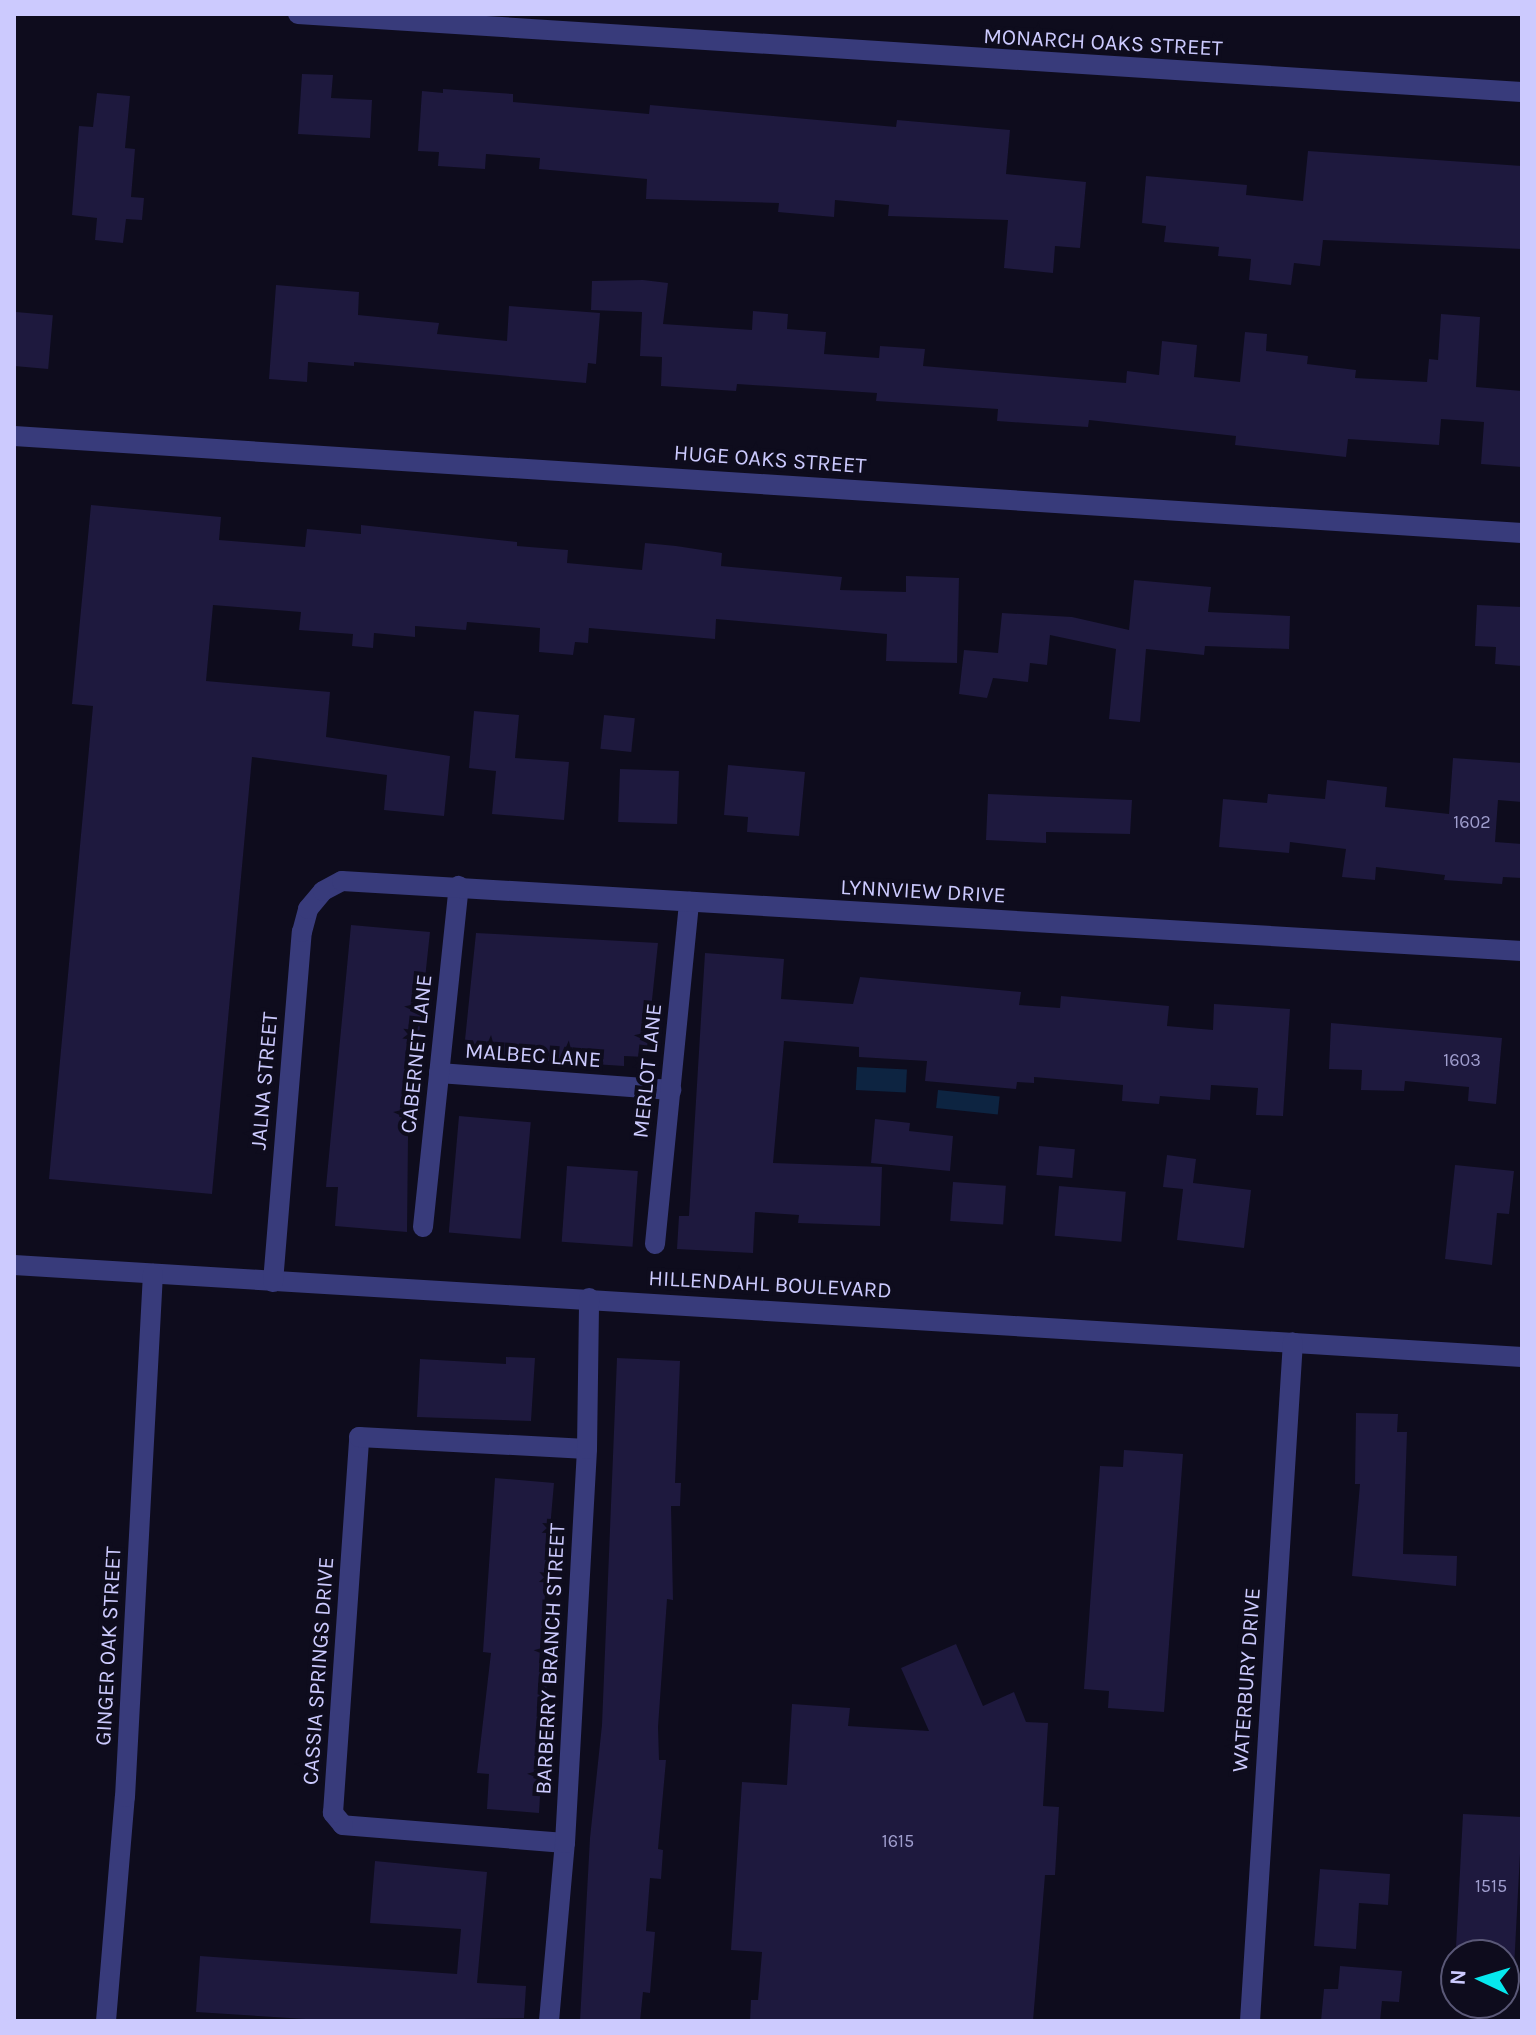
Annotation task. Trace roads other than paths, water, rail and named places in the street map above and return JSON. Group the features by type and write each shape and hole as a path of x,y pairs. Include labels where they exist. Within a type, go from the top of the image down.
{"street":[{"name":"MONARCH OAKS STREET","path":"298,14 1522,92"},
{"name":"HUGE OAKS STREET","path":"14,436 1522,533"},
{"name":"LYNNVIEW DRIVE","path":"323,891 342,881 365,879 689,902 1522,951"},
{"name":"CABERNET LANE","path":"423,1227 459,886"},
{"name":"JALNA STREET","path":"273,1282 302,932 308,909 323,891"},
{"name":"MERLOT LANE","path":"655,1244 689,902"},
{"name":"MALBEC LANE","path":"439,1073 671,1090"},
{"name":"HILLENDAHL BOULEVARD","path":"14,1265 1522,1357"},
{"name":"GINGER OAK STREET","path":"106,2021 125,1797 153,1274"},
{"name":"BARBERRY BRANCH STREET","path":"549,2021 565,1843 587,1449 589,1298"},
{"name":"WATERBURY DRIVE","path":"1250,2021 1293,1342"},
{"name":"CASSIA SPRINGS DRIVE","path":"565,1843 343,1825 333,1813 359,1437 587,1449"}],"water":[{"path":"857,1067 907,1070 906,1093 856,1090"},
{"path":"938,1090 1000,1096 998,1114 936,1108"}]}
